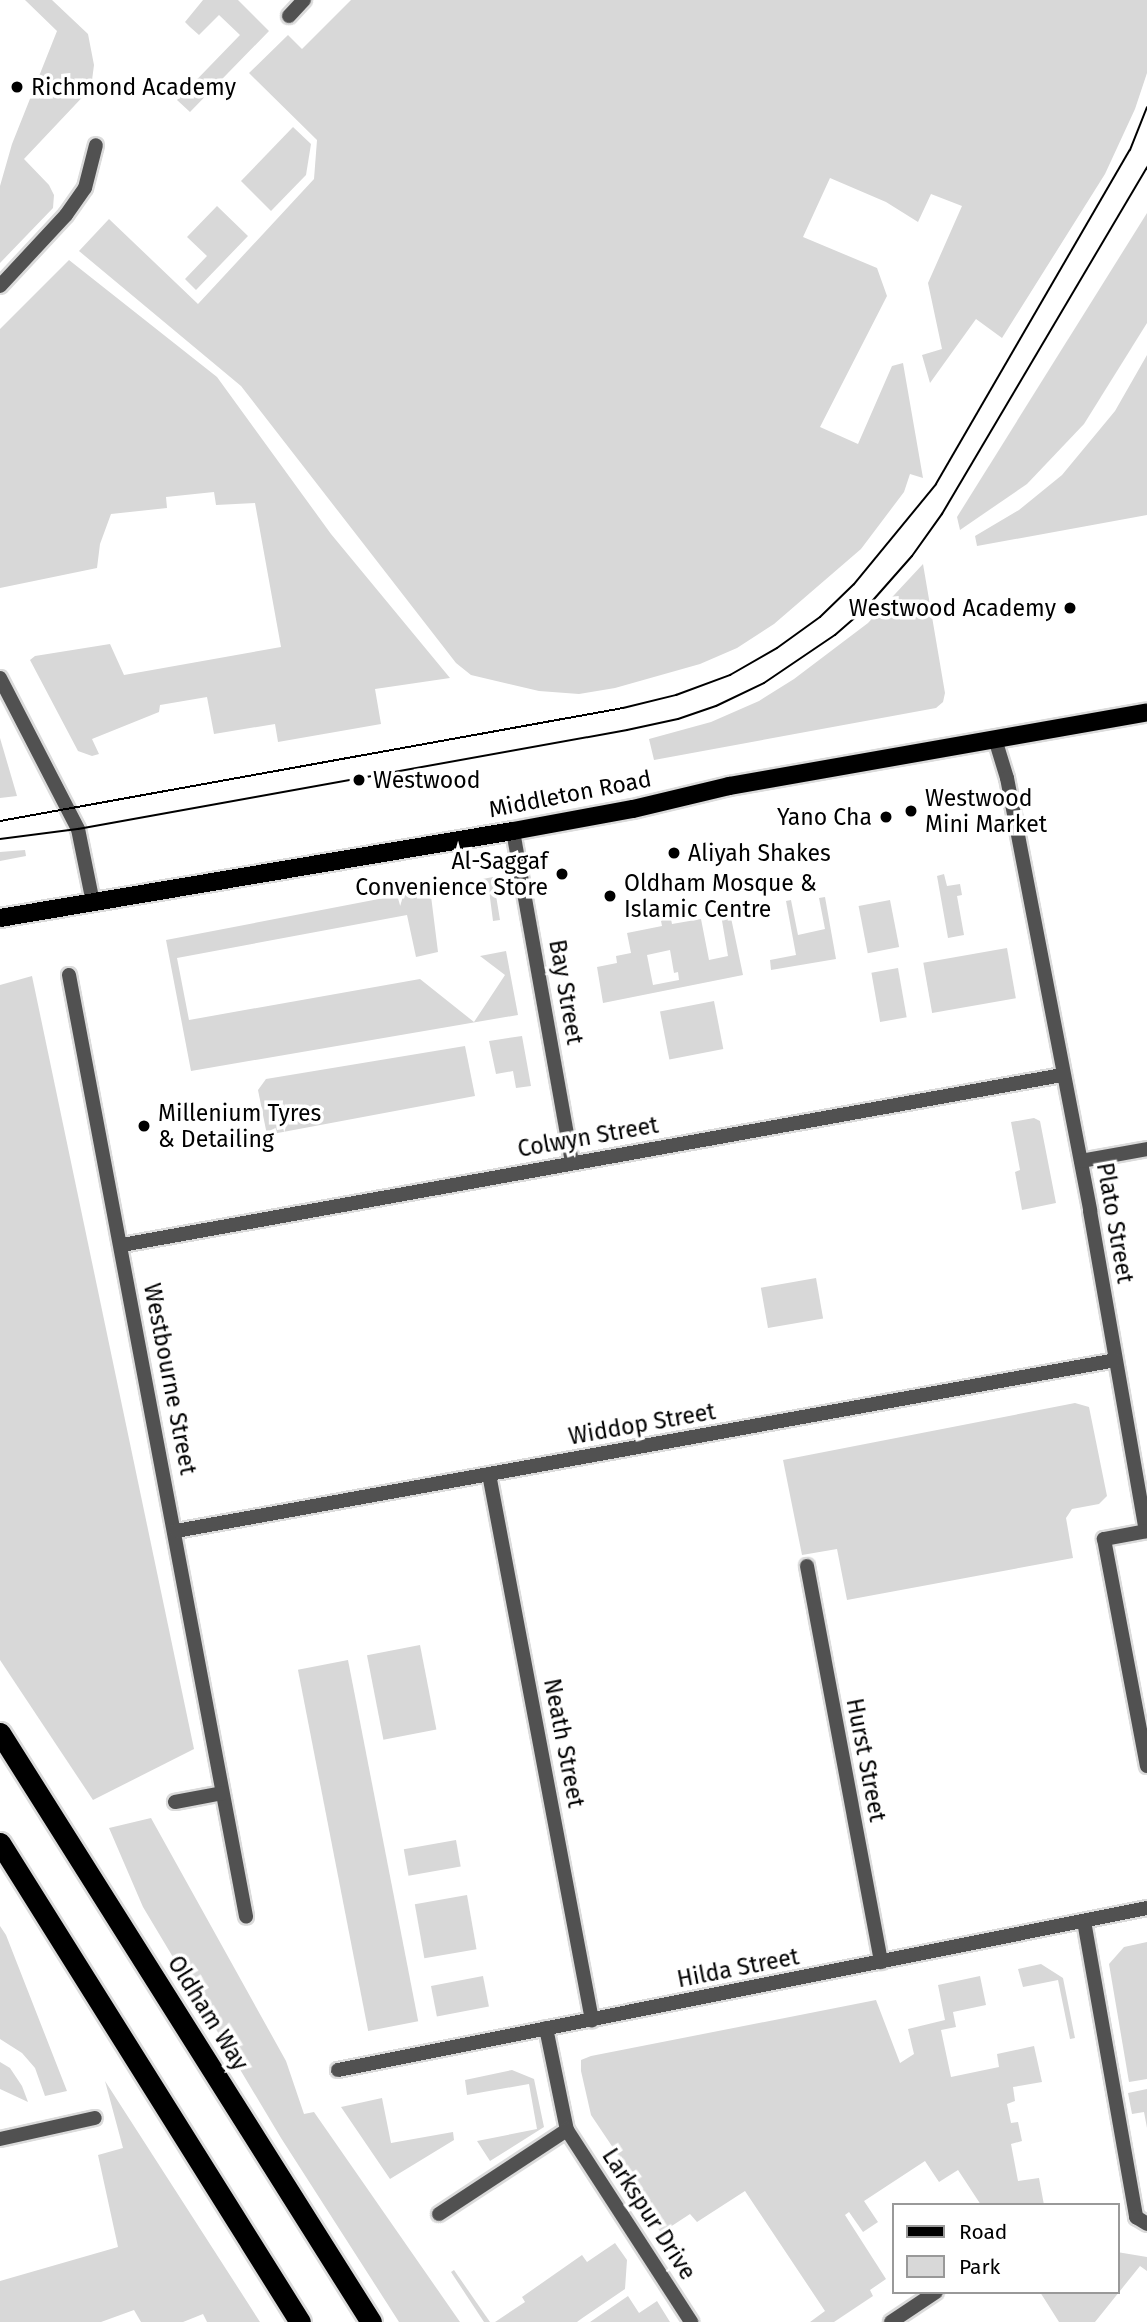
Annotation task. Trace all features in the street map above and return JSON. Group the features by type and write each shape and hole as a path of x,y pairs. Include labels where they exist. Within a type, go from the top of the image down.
{"highway":[{"name":"Oldham Way","path":"0,1734 371,2322"},
{"path":"0,1843 300,2322"}],"main road":[{"name":"Middleton Road","path":"0,918 513,831 632,809 729,786 1147,712"}],"street":[{"path":"289,16 304,0"},
{"path":"0,286 66,215 85,188 96,145"},
{"path":"0,678 78,829 93,903"},
{"name":"Plato Street","path":"995,739 1005,766 1062,1075 1081,1161 1147,1531 1104,1539 1147,1766"},
{"name":"Bay Street","path":"513,831 572,1163"},
{"name":"Westbourne Street","path":"69,975 176,1531 246,1916"},
{"name":"Colwyn Street","path":"122,1245 1062,1075"},
{"path":"1081,1161 1147,1149"},
{"name":"Widdop Street","path":"176,1531 1116,1360"},
{"name":"Neath Street","path":"489,1474 592,2021"},
{"name":"Hurst Street","path":"807,1566 881,1962"},
{"path":"176,1802 222,1793"},
{"name":"Hilda Street","path":"338,2070 1147,1908"},
{"path":"1084,1921 1136,2217 1147,2224"},
{"name":"Larkspur Drive","path":"546,2028 567,2130 691,2322"},
{"path":"0,2139 95,2118"},
{"path":"439,2214 567,2130"},
{"path":"891,2322 933,2294"}],"green space":[{"path":"25,0 52,0 88,34 94,65 91,88 24,159 49,185 54,195 53,208 0,263 0,186 12,144 57,31"},
{"path":"203,0 238,0 269,31 190,112 177,100 240,35 219,15 199,35 190,27 185,22"},
{"path":"351,0 1147,0 1147,73 1135,109 1105,174 1002,338 976,319 930,383 922,355 942,349 928,283 962,206 931,194 918,222 886,202 830,178 803,237 877,268 887,296 820,427 858,444 892,366 903,363 923,478 910,474 904,492 861,549 774,624 737,648 700,664 615,688 579,694 539,691 471,675 456,663 241,386 79,251 109,219 198,304 314,179 317,140 249,73 288,35 302,49"},
{"path":"293,127 311,144 306,175 271,211 241,181"},
{"path":"217,206 248,236 196,290 185,279 207,256 187,237"},
{"path":"1147,213 1147,323 1084,424 1027,484 960,530 957,517"},
{"path":"69,260 217,377 331,534 450,678 375,689 381,724 278,742 275,724 214,734 207,697 160,705 159,712 92,739 99,754 92,756 78,751 30,660 35,656 110,644 124,675 281,647 255,503 216,505 214,492 166,497 167,508 111,514 100,544 97,568 0,588 0,329"},
{"path":"1147,355 1147,515 977,546 975,536 1019,510 1062,475 1115,411"},
{"path":"923,564 945,693 943,702 936,708 654,760 649,739 711,722 759,701 794,679 868,623"},
{"path":"0,738 17,796 0,798"},
{"path":"25,850 26,856 0,861 0,852"},
{"path":"944,874 947,886 960,884 962,895 957,896 964,935 948,938 937,876"},
{"path":"493,877 500,920 493,921 489,890 431,896 438,952 416,957 407,915 177,958 189,1020 420,979 474,1022 505,975 480,956 506,951 518,1015 191,1071 166,940"},
{"path":"825,897 836,959 771,970 770,960 796,955 786,901 791,900 798,935 825,929 819,898"},
{"path":"890,900 899,947 868,953 859,906"},
{"path":"668,904 672,924 701,919 709,960 728,956 721,915 730,913 743,975 603,1003 597,967 617,963 616,956 631,953 627,933 662,926 658,906","holes":["670,950 674,973 678,972 679,980 653,985 647,955"]},
{"path":"1007,948 1016,998 932,1013 923,963"},
{"path":"898,968 907,1017 880,1022 871,973"},
{"path":"32,976 194,1749 93,1800 0,1660 0,985"},
{"path":"714,1001 723,1049 669,1060 660,1011"},
{"path":"522,1036 531,1086 516,1088 513,1071 496,1074 489,1041"},
{"path":"465,1046 475,1096 267,1135 258,1090 266,1079"},
{"path":"1034,1118 1040,1121 1056,1203 1022,1210 1015,1172 1020,1170 1011,1122"},
{"path":"816,1278 823,1318 768,1328 761,1288"},
{"path":"1075,1403 1089,1407 1107,1496 1099,1504 1072,1509 1066,1518 1073,1558 847,1600 837,1549 802,1555 783,1460"},
{"path":"420,1645 436,1729 383,1740 367,1655"},
{"path":"348,1660 418,2021 368,2031 298,1670"},
{"path":"151,1818 286,2061 304,2114 314,2112 460,2322 399,2322 281,2138 143,1907 109,1828"},
{"path":"456,1840 461,1867 408,1876 404,1849"},
{"path":"467,1895 477,1949 424,1958 415,1904"},
{"path":"0,1926 6,1935 67,2091 45,2096 35,2068 22,2053 0,2039"},
{"path":"1147,1942 1147,2079 1129,2082 1109,1964 1124,1947"},
{"path":"1041,1964 1063,1978 1075,2038 1070,2039 1058,1980 1023,1987 1018,1969"},
{"path":"483,1976 489,2006 437,2017 431,1986"},
{"path":"980,1976 986,2005 953,2012 956,2027 941,2030 951,2077 999,2067 997,2054 1034,2046 1042,2082 1013,2087 1015,2101 1007,2104 1011,2123 1018,2122 1022,2141 1011,2144 1018,2181 1039,2178 1044,2203 980,2203 958,2170 939,2182 925,2161 864,2201 878,2222 863,2232 849,2212 845,2215 886,2279 870,2290 873,2296 834,2322 810,2322 825,2311 745,2191 697,2222 690,2214 661,2233 630,2186 630,2173 591,2115 581,2060 876,2000 900,2063 914,2054 908,2029 945,2020 938,1985"},
{"path":"0,2062 10,2068 22,2086 28,2102 0,2089"},
{"path":"512,2070 534,2079 544,2127 490,2161 477,2141 537,2129 529,2084 467,2095 465,2080"},
{"path":"105,2081 260,2322 207,2322 203,2314 183,2322 141,2322 134,2310 101,2322 0,2322 0,2281 118,2247 98,2155 123,2148"},
{"path":"1147,2089 1147,2128 1144,2112 1132,2114 1128,2093"},
{"path":"382,2098 391,2143 453,2132 454,2140 390,2179 341,2107"},
{"path":"615,2243 627,2260 625,2289 577,2322 495,2322 525,2302 522,2297 582,2255 587,2262"},
{"path":"1119,2252 1147,2257 1147,2271 1140,2266 1119,2292"},
{"path":"454,2270 490,2322 484,2322 451,2272"},
{"path":"1041,2294 1118,2294 1095,2322 1059,2322"},
{"path":"628,2296 639,2313 657,2301 670,2322 590,2322"}],"tram line":[{"path":"0,821 623,708 676,695 730,675 777,648 820,617 854,584 936,484 1130,150 1147,107"},
{"path":"0,839 78,829 627,730 678,719 716,706 764,683 835,635 867,607 912,556 942,514 1147,167"}],"place":[{"name":"Richmond Academy","path":"17,87"},
{"name":"Westwood Academy","path":"1070,608"},
{"name":"Westwood","path":"359,780"},
{"name":"Westwood Mini Market","path":"911,811"},
{"name":"Yano Cha","path":"886,817"},
{"name":"Aliyah Shakes","path":"674,853"},
{"name":"Al-Saggaf Convenience Store","path":"562,874"},
{"name":"Oldham Mosque & Islamic Centre","path":"610,896"},
{"name":"Millenium Tyres & Detailing","path":"144,1126"}]}
